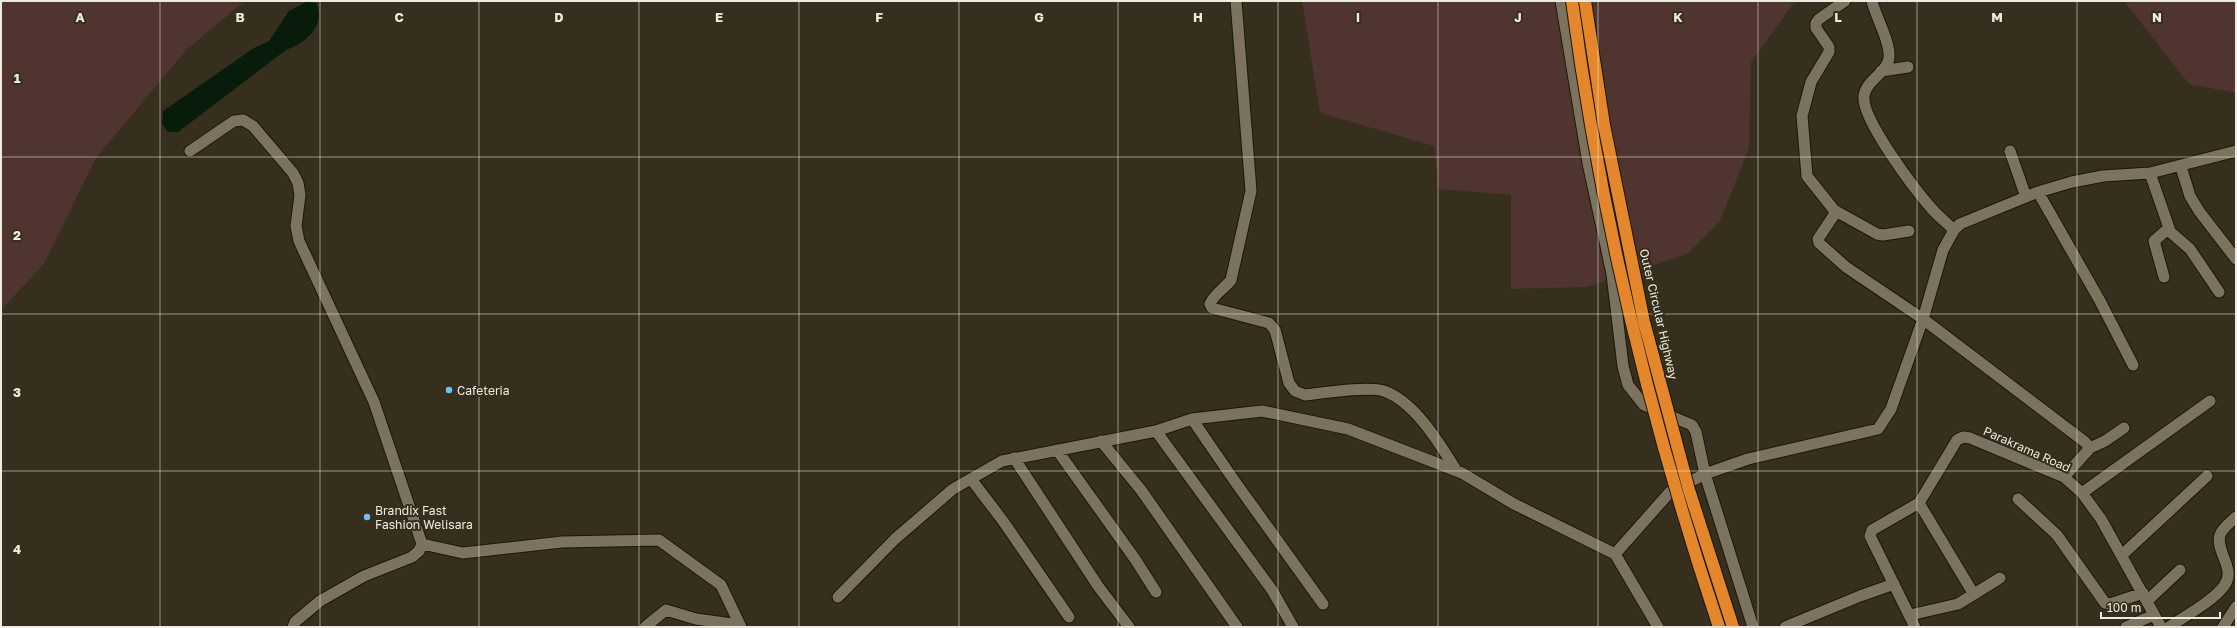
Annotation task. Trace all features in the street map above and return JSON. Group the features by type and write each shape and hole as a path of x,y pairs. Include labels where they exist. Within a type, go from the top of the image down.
{"highway":[{"path":"1572,1 1585,92 1625,295 1654,409 1701,572 1719,627"},
{"name":"Outer Circular Highway","path":"1585,1 1604,126 1644,322 1689,490 1733,627"}],"street":[{"path":"1236,1 1251,191 1231,280 1223,290 1214,296 1210,304 1212,308 1269,323 1275,330 1289,383 1295,391 1305,395 1371,390 1384,391 1397,398 1434,434 1456,470"},
{"path":"1560,1 1588,163 1612,274 1623,366 1628,385 1644,405 1692,425 1696,432 1705,474 1753,627"},
{"path":"1844,1 1819,19 1816,23 1816,28 1829,47 1829,52 1811,82 1802,116 1808,176 1834,210 1877,234 1883,235 1909,231"},
{"path":"1872,1 1888,49 1888,63 1869,85 1864,96 1865,110 1889,151 1914,186 1932,210 1954,230"},
{"path":"1881,71 1908,67"},
{"path":"190,151 234,122 243,120 253,126 293,173 298,183 300,195 296,226 299,241 374,402 422,544 419,551 412,558 364,576 320,601 295,622 293,627"},
{"path":"2010,151 2026,197"},
{"path":"1615,554 1670,492 1705,474 1748,459 1878,430 1891,409 1923,319 1943,250 1954,230 1960,224 2038,192 2072,182 2103,176 2150,173 2180,167 2236,151"},
{"path":"2180,167 2190,196 2196,206 2236,259"},
{"path":"2150,173 2168,223 2168,230 2190,249 2219,292"},
{"path":"2038,192 2100,301 2133,365"},
{"path":"1834,210 1834,215 1818,239 1819,243 1846,267 1923,319 2090,448"},
{"path":"2164,277 2154,241 2168,230"},
{"path":"2082,493 2210,401"},
{"path":"838,597 895,539 953,489 1002,460 1156,431 1192,419 1262,411 1348,429 1456,470 1514,504 1615,554 1658,627"},
{"path":"1192,419 1323,604"},
{"path":"2064,477 2090,448 2105,441 2124,428"},
{"path":"1156,431 1272,590 1293,627"},
{"name":"Parakrama Road","path":"1919,503 1957,440 1963,438 1970,438 2064,477 2082,493 2102,519 2161,627"},
{"path":"1101,441 1141,490 1237,627"},
{"path":"1057,450 1136,559 1156,592"},
{"path":"1014,458 1098,586 1129,627"},
{"path":"2122,555 2207,476"},
{"path":"971,479 1003,521 1069,617"},
{"path":"2018,499 2057,535 2102,600 2110,604 2145,597 2180,570"},
{"path":"1915,627 1870,536 1872,530 1919,503 1973,593"},
{"path":"2169,627 2217,594 2225,585 2228,569 2219,537 2222,530 2236,516"},
{"path":"422,544 463,553 562,542 659,540 721,586 740,626"},
{"path":"1910,615 1958,604 1973,593 2000,578"},
{"path":"1785,627 1860,596 1894,584"},
{"path":"2223,627 2236,607"},
{"path":"645,627 666,610 696,619 740,626"},
{"path":"2126,627 2154,615"}],"shaded area":[{"path":"1,1 245,1 187,49 96,158 43,265 1,310"},
{"path":"1302,1 1799,1 1793,4 1751,62 1749,148 1720,221 1687,254 1587,287 1511,289 1511,195 1439,189 1434,146 1320,113"},
{"path":"2124,1 2236,1 2236,93 2189,84"},
{"path":"306,2 316,3 319,11 319,19 316,26 307,38 286,50 178,132 168,132 162,124 163,111 254,48 269,41 289,11"}],"place":[{"name":"Cafeteria","path":"449,390"},
{"name":"Brandix Fast Fashion Welisara","path":"367,517"}]}
